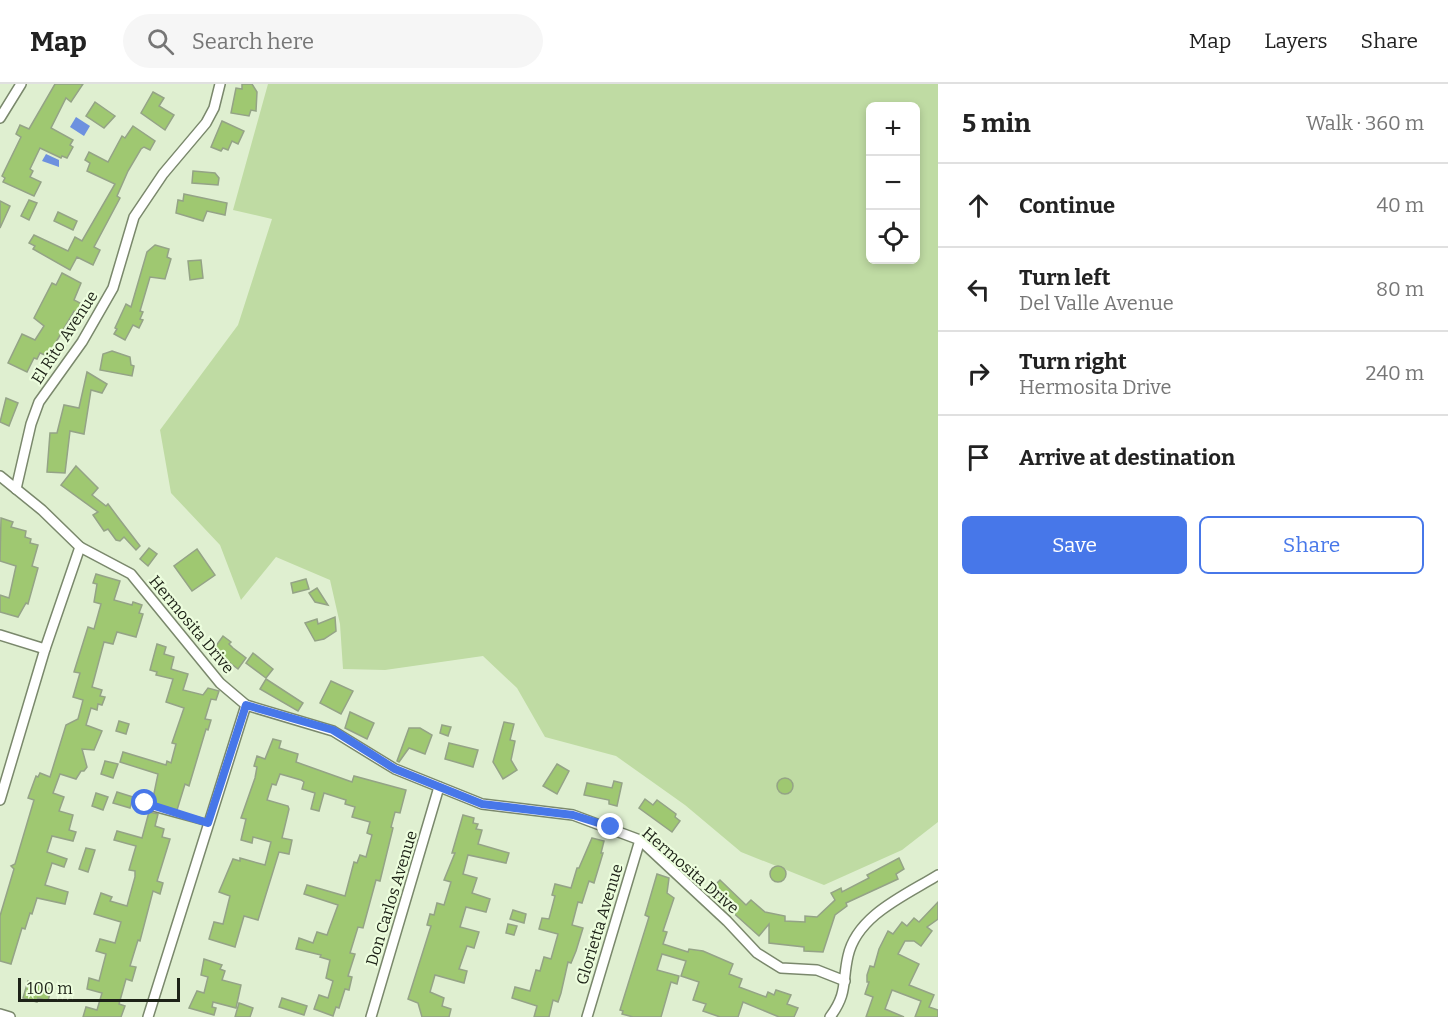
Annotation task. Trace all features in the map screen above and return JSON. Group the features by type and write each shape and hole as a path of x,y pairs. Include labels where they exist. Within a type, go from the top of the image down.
{"street":[{"path":"0,118 21,84"},
{"name":"El Rito Avenue","path":"16,489 31,424 39,402 82,342 113,288 122,263 127,236 142,203 206,123 214,108 220,84"},
{"name":"Hermosita Drive","path":"0,476 80,547 131,574 220,683 246,705 333,730 395,769 482,804 573,815 640,840 728,921 757,953 781,968 817,970 845,981"},
{"path":"0,800 45,649 80,547"},
{"path":"0,635 45,649"},
{"path":"148,1017 246,705"},
{"name":"Don Carlos Avenue","path":"371,1017 439,787"},
{"name":"Glorietta Avenue","path":"587,1017 640,840"},
{"path":"831,1017 842,1002 848,956 856,932 884,908 938,874"},
{"path":"0,1014 10,1017"}],"lane":[{"path":"143,794 145,803 149,807 208,823"}],"green space":[{"path":"268,84 938,84 938,822 902,850 824,885 741,852 685,805 616,756 545,737 517,688 483,656 385,670 343,669 340,624 330,580 276,557 241,600 220,545 171,493 160,430 238,325 272,219 233,210"}],"water":[{"path":"76,117 90,126 84,136 70,127"},
{"path":"46,154 59,160 59,167 42,161"}],"building":[{"path":"55,84 83,84 71,102 66,98 51,128 73,140 70,145 73,147 67,158 62,156 61,158 40,148 30,169 33,171 30,177 41,182 34,196 3,182 5,178 2,176 21,137 16,134 20,125 29,129"},
{"path":"242,84 252,84 257,92 256,111 251,110 249,116 231,113 236,88 242,89"},
{"path":"153,92 164,98 159,106 174,115 165,130 141,113"},
{"path":"95,102 115,116 104,128 86,116"},
{"path":"222,121 244,131 238,144 232,141 228,150 223,148 221,151 211,147"},
{"path":"133,126 155,141 150,150 144,147 141,149 128,171 117,196 120,198 94,247 100,250 93,265 77,257 70,270 33,249 35,246 29,243 34,235 68,251 75,237 82,241 115,184 87,171 90,163 85,160 89,152 108,162 122,136 125,138"},
{"path":"193,171 215,173 219,178 218,185 192,183"},
{"path":"184,194 227,203 225,215 207,211 203,221 176,213 178,200 183,201"},
{"path":"29,200 37,203 29,220 21,216"},
{"path":"0,201 10,206 0,228"},
{"path":"58,212 77,221 73,230 54,221"},
{"path":"155,245 169,249 167,257 171,259 165,279 150,277 140,311 143,312 140,319 143,320 139,328 133,325 125,340 114,334 117,329 115,328 126,304 131,307 147,252"},
{"path":"201,260 203,278 190,280 188,261"},
{"path":"62,273 81,283 74,300 82,304 77,313 74,311 48,356 40,353 37,359 34,358 27,372 8,363 22,334 35,340 44,326 34,318 52,283 56,285"},
{"path":"112,351 130,357 131,365 134,366 132,376 100,370 103,354"},
{"path":"87,372 107,384 102,393 91,390 84,434 70,431 65,473 47,472 50,433 57,433 64,405 79,408"},
{"path":"6,398 18,403 9,426 0,422"},
{"path":"76,466 98,488 92,495 106,506 108,504 140,546 136,550 124,537 120,541 116,540 108,529 104,531 93,515 98,512 61,485"},
{"path":"1,518 13,522 11,527 26,531 25,537 31,539 30,543 38,545 32,566 38,568 28,604 26,603 18,617 0,612 0,595 9,598 16,566 0,561"},
{"path":"149,548 157,554 148,566 140,559"},
{"path":"197,549 215,575 192,591 174,566"},
{"path":"96,574 120,581 114,600 142,605 139,613 143,614 136,637 117,632 113,644 104,642 92,687 102,690 100,696 105,697 102,705 98,704 97,710 91,708 86,725 102,731 94,750 82,749 87,767 84,771 81,771 76,779 60,774 53,793 64,797 59,811 73,815 69,830 76,832 73,841 52,836 47,852 67,859 64,867 52,863 45,885 68,892 65,904 37,898 25,929 22,928 11,964 0,961 0,916 14,869 11,866 15,864 34,800 28,798 36,776 38,777 40,773 50,777 66,725 78,719 83,700 73,697 80,673 74,672 88,627 94,629 101,604 94,602 97,584 93,583"},
{"path":"306,579 309,589 293,593 291,583"},
{"path":"317,588 328,605 315,602 309,593"},
{"path":"335,617 336,631 324,639 315,641 305,623 317,619 318,624"},
{"path":"223,636 246,658 238,669 213,650"},
{"path":"157,644 166,647 164,654 174,657 171,669 188,674 183,690 203,695 208,688 219,691 216,700 211,699 205,719 211,720 208,730 206,729 189,786 185,784 177,810 152,803 158,774 120,762 123,752 166,765 167,761 171,763 176,744 172,743 184,708 166,702 173,679 156,675 157,672 150,670"},
{"path":"253,653 273,669 266,678 246,663"},
{"path":"266,679 303,703 298,711 260,689"},
{"path":"331,681 353,691 341,714 320,703"},
{"path":"350,712 374,723 367,739 345,728"},
{"path":"119,721 129,724 126,734 116,731"},
{"path":"504,722 514,724 510,740 515,741 511,760 517,770 503,779 493,762"},
{"path":"442,725 451,727 448,736 440,733"},
{"path":"409,728 420,728 432,735 425,754 409,748 399,762 397,761"},
{"path":"273,739 281,741 279,748 298,754 296,762 352,782 354,776 406,790 400,813 395,812 380,881 376,880 363,928 358,927 350,953 355,954 348,976 352,977 349,990 345,989 339,1008 336,1007 333,1016 314,1009 319,995 328,998 333,981 326,978 330,960 320,957 321,955 296,949 299,938 313,943 317,932 327,935 338,905 304,894 307,885 345,896 354,862 357,863 360,855 366,857 372,835 367,833 370,822 352,817 355,807 345,804 346,800 324,793 319,811 311,809 315,793 302,789 304,782 301,780 280,774 276,785 272,784 267,800 288,806 282,838 292,840 289,854 279,852 258,920 244,916 235,947 209,939 214,922 223,924 230,896 219,892 233,859 240,861 240,858 265,865 271,842 253,837 252,843 241,840 246,819 241,818 255,778 257,767 254,766 257,756 265,759"},
{"path":"449,743 478,750 473,767 445,759"},
{"path":"105,761 118,764 113,778 101,774"},
{"path":"557,764 569,771 557,794 543,786"},
{"path":"785,778 793,786 785,794 777,786"},
{"path":"614,781 622,783 617,806 609,804 609,800 584,795 587,783 612,788"},
{"path":"117,792 133,797 130,808 113,803"},
{"path":"96,793 108,797 103,810 92,806"},
{"path":"645,799 653,805 657,800 676,814 675,817 680,821 672,832 639,808"},
{"path":"149,812 158,814 155,826 164,829 162,837 170,839 157,881 163,883 160,894 153,891 140,941 138,940 130,966 136,967 132,981 126,979 119,1004 125,1006 121,1017 83,1017 86,1007 97,1010 102,993 87,989 89,978 99,981 106,954 96,951 100,939 115,943 121,922 94,914 101,893 112,897 110,901 127,906 135,877 135,871 129,870 136,846 114,840 117,831 142,838"},
{"path":"463,815 474,818 473,823 478,824 476,829 482,830 478,844 509,853 506,863 468,855 463,874 477,878 472,893 490,899 486,912 466,907 460,927 479,932 474,948 467,946 459,969 467,971 464,983 435,975 430,992 444,998 442,1006 451,1009 449,1017 422,1017 418,1003 408,999 431,926 427,925 430,914 434,915 437,903 444,905 451,882 444,880 455,853 452,853"},
{"path":"592,838 604,841 601,853 603,853 594,883 589,881 582,903 578,902 572,925 583,928 576,951 571,963 568,962 558,1002 553,1000 549,1017 534,1017 537,1006 512,998 515,987 530,991 536,970 540,971 544,957 551,959 558,934 539,929 542,918 549,919 555,896 552,895 555,884 571,888 577,868"},
{"path":"86,848 95,850 88,872 79,869"},
{"path":"899,858 904,869 896,874 898,879 846,903 847,906 835,915 823,952 804,951 804,947 769,943 769,924 759,936 709,891 720,880 746,905 751,900 765,912 785,916 785,921 805,922 805,916 817,917 835,900 831,893 841,888 842,892 869,878 867,875"},
{"path":"778,866 786,874 778,882 770,874"},
{"path":"657,874 669,878 667,893 674,898 663,931 667,932 663,944 688,952 689,949 703,951 733,964 729,974 742,979 739,987 766,997 768,992 774,995 776,990 791,995 787,1004 798,1008 794,1017 779,1017 743,1002 738,1017 720,1017 703,1011 706,1004 693,1000 699,982 681,976 686,961 662,954 657,970 679,976 677,984 671,982 661,1017 633,1017 622,1014 623,1011 620,1010 649,917 645,915"},
{"path":"938,902 938,919 927,927 932,931 921,946 914,941 905,941 898,954 919,964 909,985 934,995 929,1007 938,1010 938,1017 915,1017 921,1001 892,990 885,1009 904,1017 866,1017 873,997 865,994 869,982 867,982 867,975 870,966 874,967 879,949 888,931 893,934 902,922 907,926 914,918 919,922"},
{"path":"513,910 526,914 524,923 510,919"},
{"path":"508,924 517,926 514,935 506,933"},
{"path":"204,959 222,965 220,969 225,971 222,980 241,985 236,1008 213,1002 212,1007 216,1008 214,1015 189,1008 197,991 204,993 208,977 201,975"},
{"path":"28,981 51,989 48,1001 38,998 37,1002 23,998"},
{"path":"282,998 307,1006 304,1015 279,1007"},
{"path":"239,1003 253,1008 250,1017 235,1017"}],"route":[{"path":"145,803 149,807 208,823 246,705 333,730 395,769 482,804 573,815 611,827"}]}
